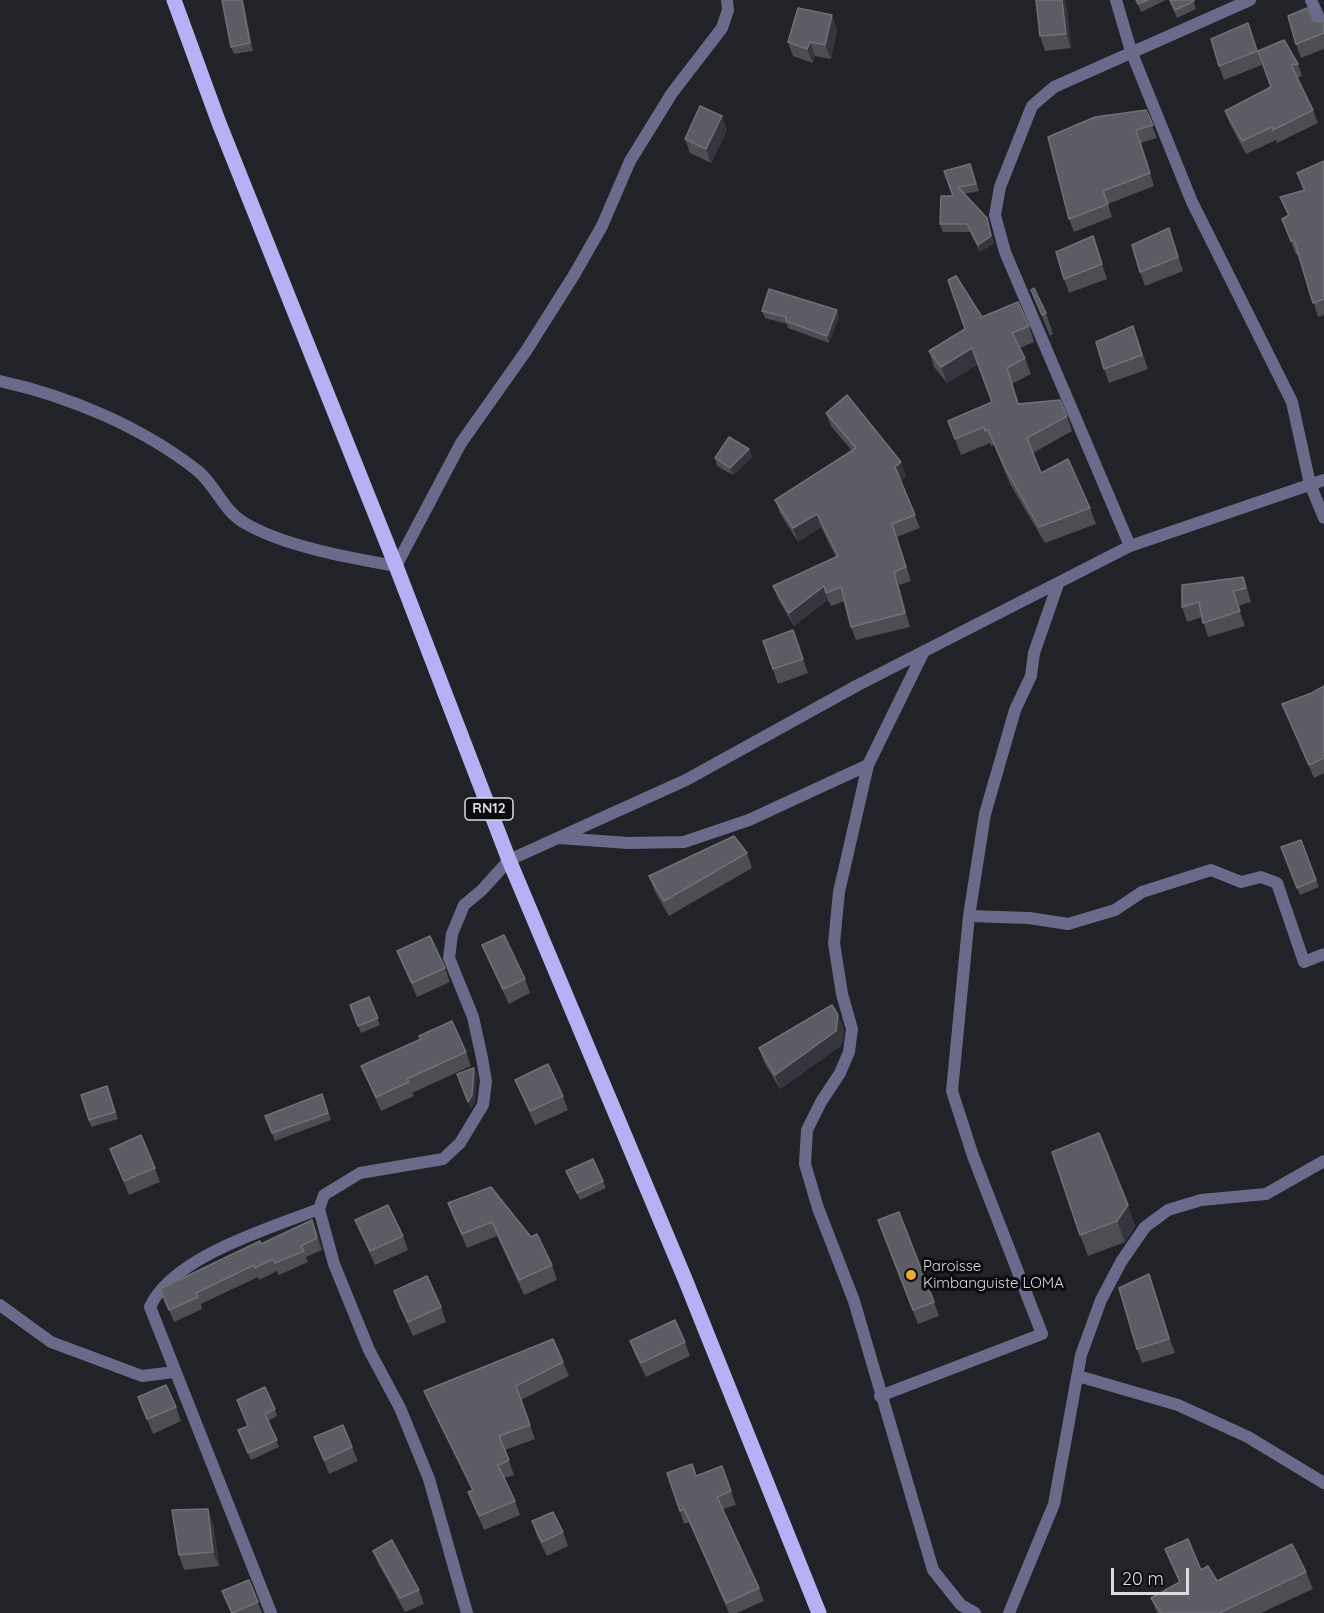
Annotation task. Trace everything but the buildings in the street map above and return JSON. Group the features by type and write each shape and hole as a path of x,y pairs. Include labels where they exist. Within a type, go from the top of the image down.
{"main road":[{"name":"RN12","path":"174,0 219,123 396,566 509,860 685,1279 819,1613"}],"street":[{"path":"0,381 69,400 174,453 201,473 240,521 259,531 348,558 396,566 460,443 526,351 574,275 602,226 630,161 672,93 722,28 728,10 727,0"},
{"path":"1116,0 1131,51 1192,202 1292,402 1311,484 1324,518"},
{"path":"1130,546 1005,252 995,215 1000,188 1032,106 1054,87 1250,0"},
{"path":"1311,0 1324,29"},
{"path":"468,1613 426,1470 400,1408 369,1350 342,1285 319,1209 324,1195 360,1173 443,1158 460,1143 483,1105 486,1081 482,1058 465,996 449,958 452,934 464,905 482,890 509,860 686,780 923,653 1130,546 1324,480"},
{"path":"880,1395 1042,1334 973,1156 952,1091 969,916 985,814 1015,710 1031,676 1034,653 1058,584"},
{"path":"923,653 868,765 839,892 834,943 842,994 852,1029 849,1052 807,1130 805,1164 818,1208 854,1300 933,1570 961,1605 975,1613"},
{"path":"558,838 628,843 684,842 749,820 868,765"},
{"path":"969,916 1029,918 1068,924 1115,910 1142,892 1210,870 1241,882 1261,877 1277,883 1304,962 1324,954"},
{"path":"1009,1613 1054,1504 1082,1355 1101,1300 1121,1262 1145,1227 1168,1210 1201,1200 1266,1194 1324,1161"},
{"path":"270,1613 150,1307 156,1292 201,1259 225,1246 319,1209"},
{"path":"0,1305 51,1342 61,1346 142,1376 174,1372"},
{"path":"1078,1376 1178,1405 1248,1437 1324,1483"}],"place":[{"name":"Paroisse Kimbanguiste LOMA","path":"911,1275"}]}
